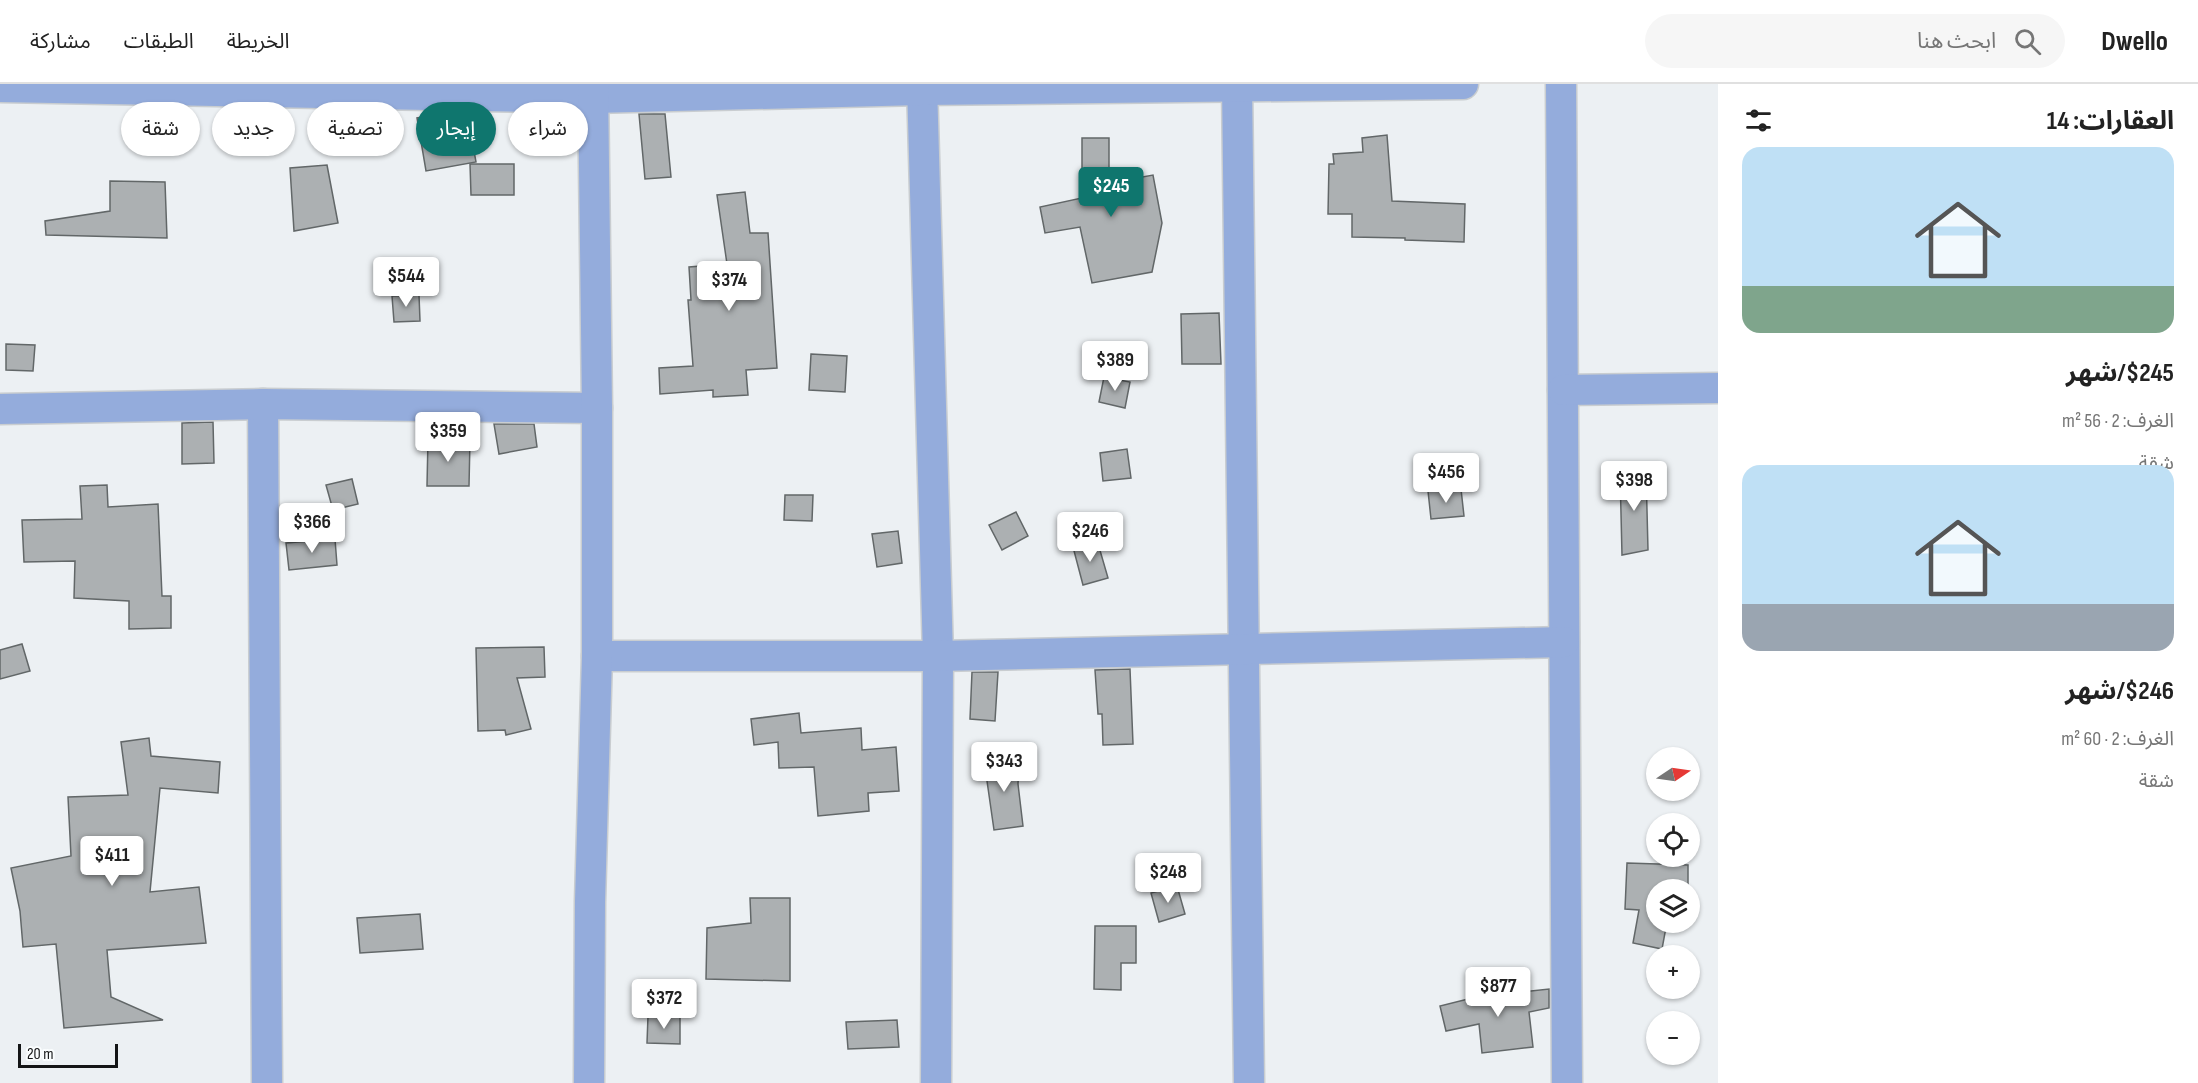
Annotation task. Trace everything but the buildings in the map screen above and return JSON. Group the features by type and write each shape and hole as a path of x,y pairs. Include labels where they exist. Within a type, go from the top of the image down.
{"street":[{"path":"0,87 593,91 1463,84"},
{"path":"1561,84 1567,1083"},
{"path":"1237,85 1249,1083"},
{"path":"921,87 938,656 936,1083"},
{"path":"589,1083 590,902 597,656 593,91"},
{"path":"1563,390 1718,388"},
{"path":"0,409 263,404 597,408"},
{"path":"263,404 267,1083"},
{"path":"597,656 938,656 1564,642"}]}
